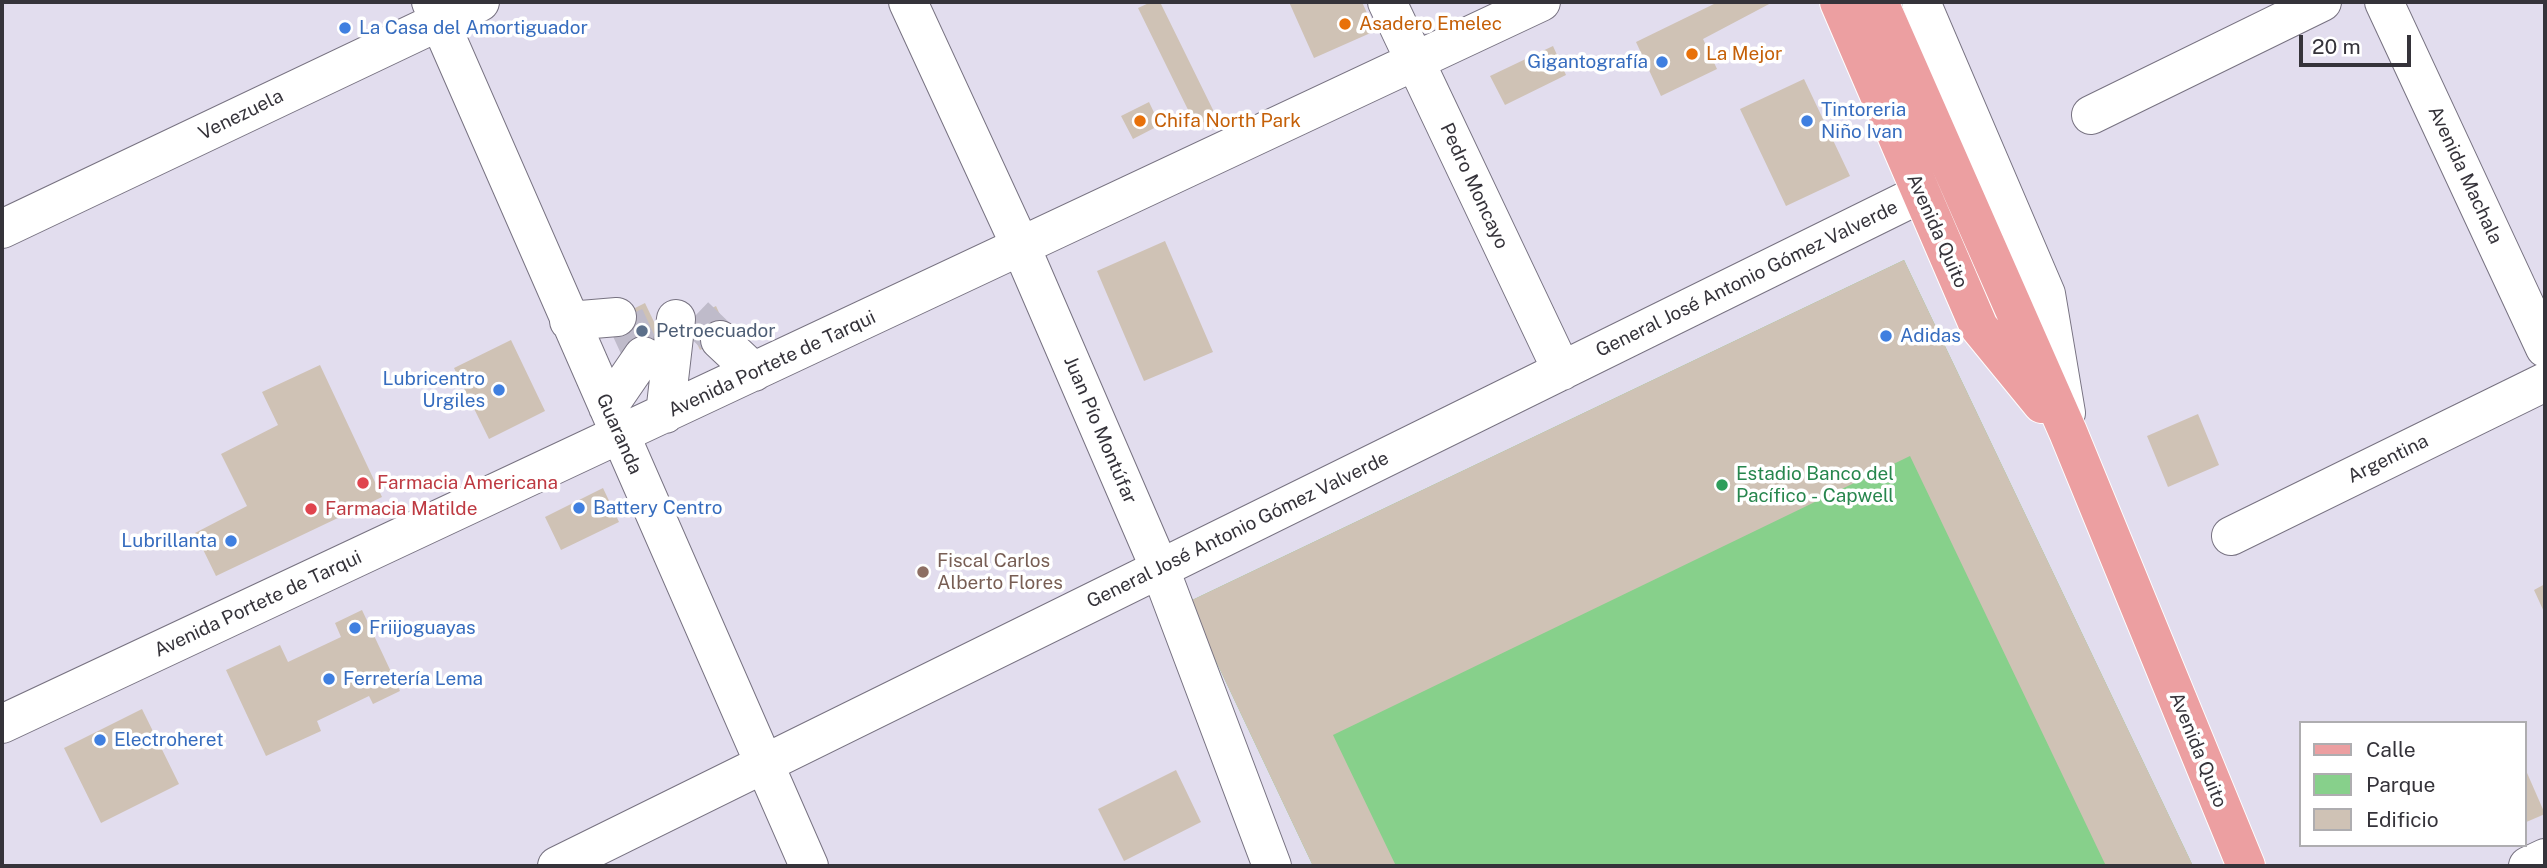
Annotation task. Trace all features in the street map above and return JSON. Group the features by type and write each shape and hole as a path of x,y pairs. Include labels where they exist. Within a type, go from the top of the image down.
{"main road":[{"name":"Avenida Quito","path":"1839,2 1979,327 2069,436"},
{"name":"Avenida Quito","path":"1880,2 2069,436 2246,866"}],"street":[{"name":"Venezuela","path":"2,229 435,11 480,2"},
{"name":"Juan Pío Montúfar","path":"908,2 1021,247 1160,569 1272,866"},
{"name":"Pedro Moncayo","path":"1387,2 1562,371"},
{"name":"Avenida Portete de Tarqui","path":"2,724 614,421 665,414 1541,2"},
{"name":"Avenida Quito","path":"1921,2 2046,294 2069,436"},
{"path":"2091,115 2322,2"},
{"name":"Avenida Machala","path":"2384,2 2545,348"},
{"name":"Guaranda","path":"435,11 809,866"},
{"name":"General José Antonio Gómez Valverde","path":"556,866 1920,194"},
{"path":"569,320 672,322 754,372"},
{"path":"665,414 672,322"},
{"path":"614,421 643,356"},
{"name":"Argentina","path":"2231,536 2545,382"},
{"path":"2528,866 2545,858"}],"green space":[{"name":"Estadio Banco del Pacífico - Capwell","path":"1904,260 2193,866 1313,866 1188,602"}],"building":[{"path":"1151,2 1160,2 1216,116 1196,126 1138,8"},
{"path":"1289,2 1362,2 1375,31 1314,58"},
{"path":"1718,2 1773,2 1703,39 1717,69 1661,96 1636,42"},
{"path":"1553,46 1566,75 1505,105 1490,76"},
{"path":"1804,79 1850,176 1786,206 1740,109"},
{"name":"Chifa North Park","path":"1149,102 1160,125 1133,139 1121,116"},
{"path":"1165,241 1213,352 1144,381 1097,271"},
{"path":"1904,260 2193,866 2106,866 1910,456 1333,735 1396,866 1313,866 1188,602"},
{"name":"Petroecuador","path":"645,303 665,345 638,359 617,317"},
{"name":"Petroecuador","path":"716,306 730,336 700,350 686,321"},
{"name":"Lubricentro Urgiles","path":"511,340 545,411 489,439 454,368"},
{"path":"320,365 382,497 216,576 195,533 247,506 221,454 278,425 262,392"},
{"path":"2198,414 2219,465 2168,487 2147,436"},
{"path":"603,488 619,522 561,550 545,517"},
{"path":"2545,584 2545,614 2534,590"},
{"path":"362,610 400,691 373,704 369,696 317,721 321,731 266,756 226,670 280,645 288,662 341,637 335,623"},
{"path":"142,709 179,784 101,823 64,748"},
{"path":"1176,770 1201,822 1124,861 1098,809"},
{"path":"2526,771 2545,814 2526,822"}],"tunnel":[{"path":"695,316 720,340"},
{"path":"625,317 643,356"}],"place":[{"name":"Asadero Emelec","path":"1345,24"},
{"name":"La Casa del Amortiguador","path":"345,28"},
{"name":"La Mejor","path":"1692,54"},
{"name":"Gigantografía","path":"1662,62"},
{"name":"Chifa North Park","path":"1140,121"},
{"name":"Tintoreria Niño Ivan","path":"1807,121"},
{"name":"Petroecuador","path":"642,331"},
{"name":"Adidas","path":"1886,336"},
{"name":"Lubricentro Urgiles","path":"499,390"},
{"name":"Farmacia Americana","path":"363,483"},
{"name":"Estadio Banco del Pacífico - Capwell","path":"1722,485"},
{"name":"Battery Centro","path":"579,508"},
{"name":"Farmacia Matilde","path":"311,509"},
{"name":"Lubrillanta","path":"231,541"},
{"name":"Fiscal Carlos Alberto Flores","path":"923,572"},
{"name":"Friijoguayas","path":"355,628"},
{"name":"Ferretería Lema","path":"329,679"},
{"name":"Electroheret","path":"100,740"}]}
